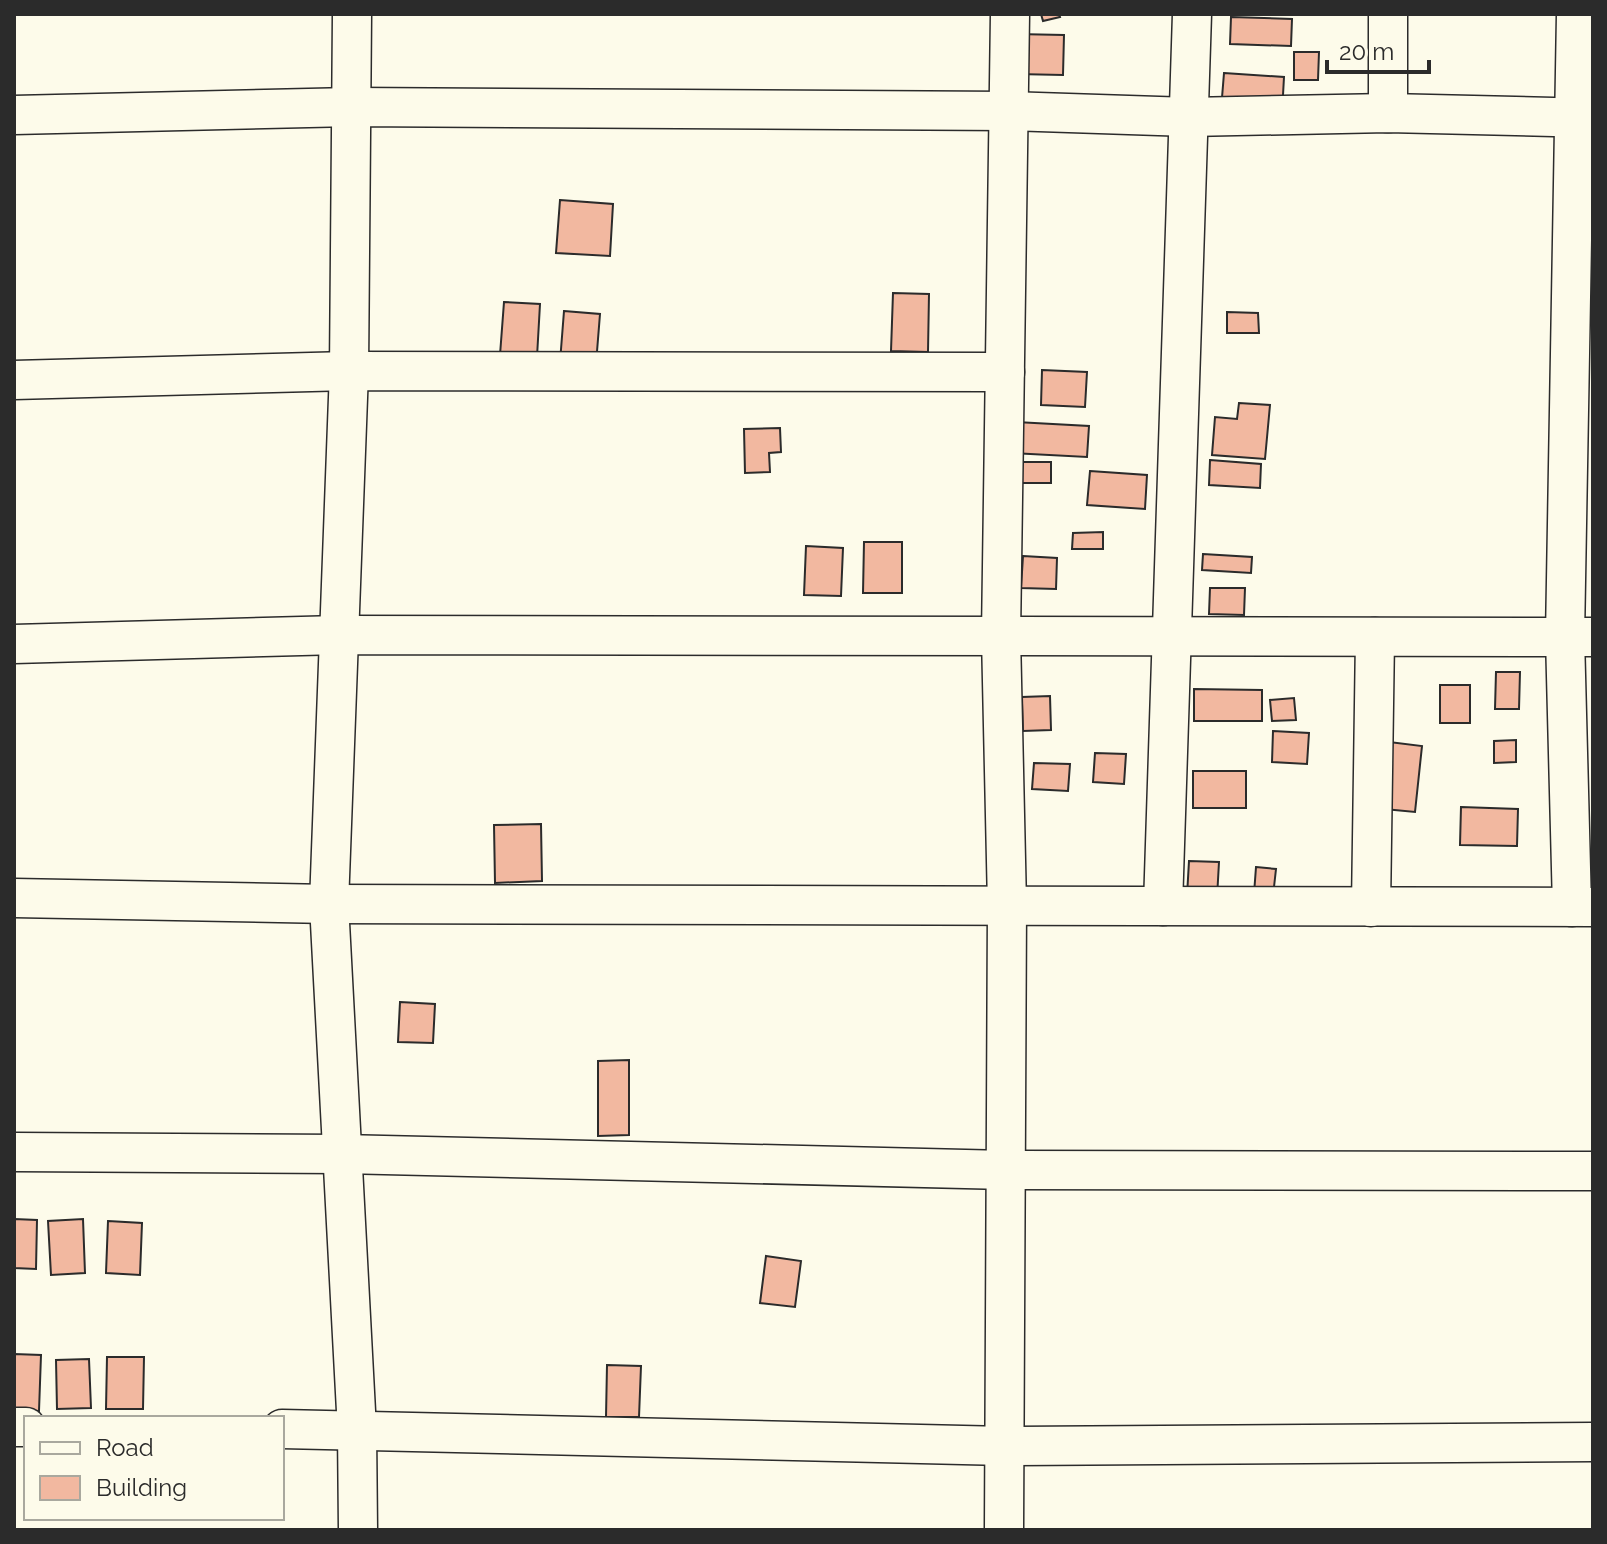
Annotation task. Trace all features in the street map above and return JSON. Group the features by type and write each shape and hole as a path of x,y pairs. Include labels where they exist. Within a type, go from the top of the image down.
{"street":[{"path":"352,14 349,371 329,904 357,1430 358,1530"},
{"path":"1004,1530 1007,905 1001,636 1010,14"},
{"path":"1163,906 1192,14"},
{"path":"1388,14 1388,113"},
{"path":"14,898 329,904 1583,907 1579,637 1584,118 1576,14"},
{"path":"14,115 352,107 1009,111 1189,117 1388,113 1584,118"},
{"path":"14,380 349,371 1005,372"},
{"path":"14,644 339,635 1579,637"},
{"path":"1371,907 1375,637"},
{"path":"14,1152 342,1154 1006,1170 1593,1171"},
{"path":"284,1429 1005,1446 1593,1442"}],"building":[{"path":"1041,14 1059,14 1060,17 1043,21"},
{"path":"1231,17 1292,19 1291,46 1230,44"},
{"path":"1016,34 1064,35 1063,75 1015,74"},
{"path":"1294,52 1319,52 1318,80 1294,80"},
{"path":"1224,73 1284,77 1282,113 1221,110"},
{"path":"560,200 613,204 610,256 556,253"},
{"path":"893,293 929,294 928,352 891,351"},
{"path":"504,302 540,304 537,357 500,355"},
{"path":"564,311 600,314 596,364 560,362"},
{"path":"1227,312 1258,313 1259,333 1227,333"},
{"path":"1042,370 1087,372 1085,407 1041,405"},
{"path":"1239,403 1270,405 1265,459 1212,455 1215,417 1237,419"},
{"path":"1015,422 1089,426 1087,457 1013,453"},
{"path":"780,428 781,452 769,453 770,472 745,473 744,429"},
{"path":"1210,460 1261,464 1260,488 1209,485"},
{"path":"1017,462 1051,462 1051,483 1018,483"},
{"path":"1090,471 1147,475 1145,509 1087,505"},
{"path":"1103,532 1103,549 1072,549 1073,533"},
{"path":"864,542 902,542 902,593 863,593"},
{"path":"806,546 843,548 841,596 804,595"},
{"path":"1203,554 1252,557 1251,573 1202,570"},
{"path":"1023,556 1057,558 1056,589 1021,588"},
{"path":"1210,588 1245,588 1244,615 1209,614"},
{"path":"1496,672 1520,672 1519,709 1495,709"},
{"path":"1440,685 1470,685 1470,723 1440,723"},
{"path":"1194,689 1262,690 1262,721 1194,721"},
{"path":"1050,696 1051,730 1023,731 1022,697"},
{"path":"1294,698 1296,720 1272,721 1270,700"},
{"path":"1273,731 1309,733 1307,764 1272,762"},
{"path":"1516,740 1516,762 1494,763 1494,741"},
{"path":"1381,741 1422,746 1415,812 1374,808"},
{"path":"1095,753 1126,754 1124,784 1093,782"},
{"path":"1034,763 1070,764 1068,791 1032,789"},
{"path":"1193,771 1246,771 1246,808 1193,808"},
{"path":"1461,807 1518,809 1517,846 1460,845"},
{"path":"541,824 542,881 495,883 494,825"},
{"path":"1189,861 1219,862 1217,898 1187,896"},
{"path":"1256,867 1276,869 1273,896 1254,894"},
{"path":"400,1002 435,1004 433,1043 398,1042"},
{"path":"629,1060 629,1135 598,1136 598,1061"},
{"path":"14,1219 37,1220 36,1269 14,1268"},
{"path":"83,1219 85,1273 51,1275 48,1221"},
{"path":"108,1221 142,1223 140,1275 106,1273"},
{"path":"766,1256 801,1261 795,1307 760,1303"},
{"path":"14,1354 41,1355 39,1411 14,1410"},
{"path":"107,1357 144,1357 143,1409 106,1409"},
{"path":"89,1359 91,1408 57,1409 56,1360"},
{"path":"607,1365 641,1366 639,1417 606,1417"}]}
